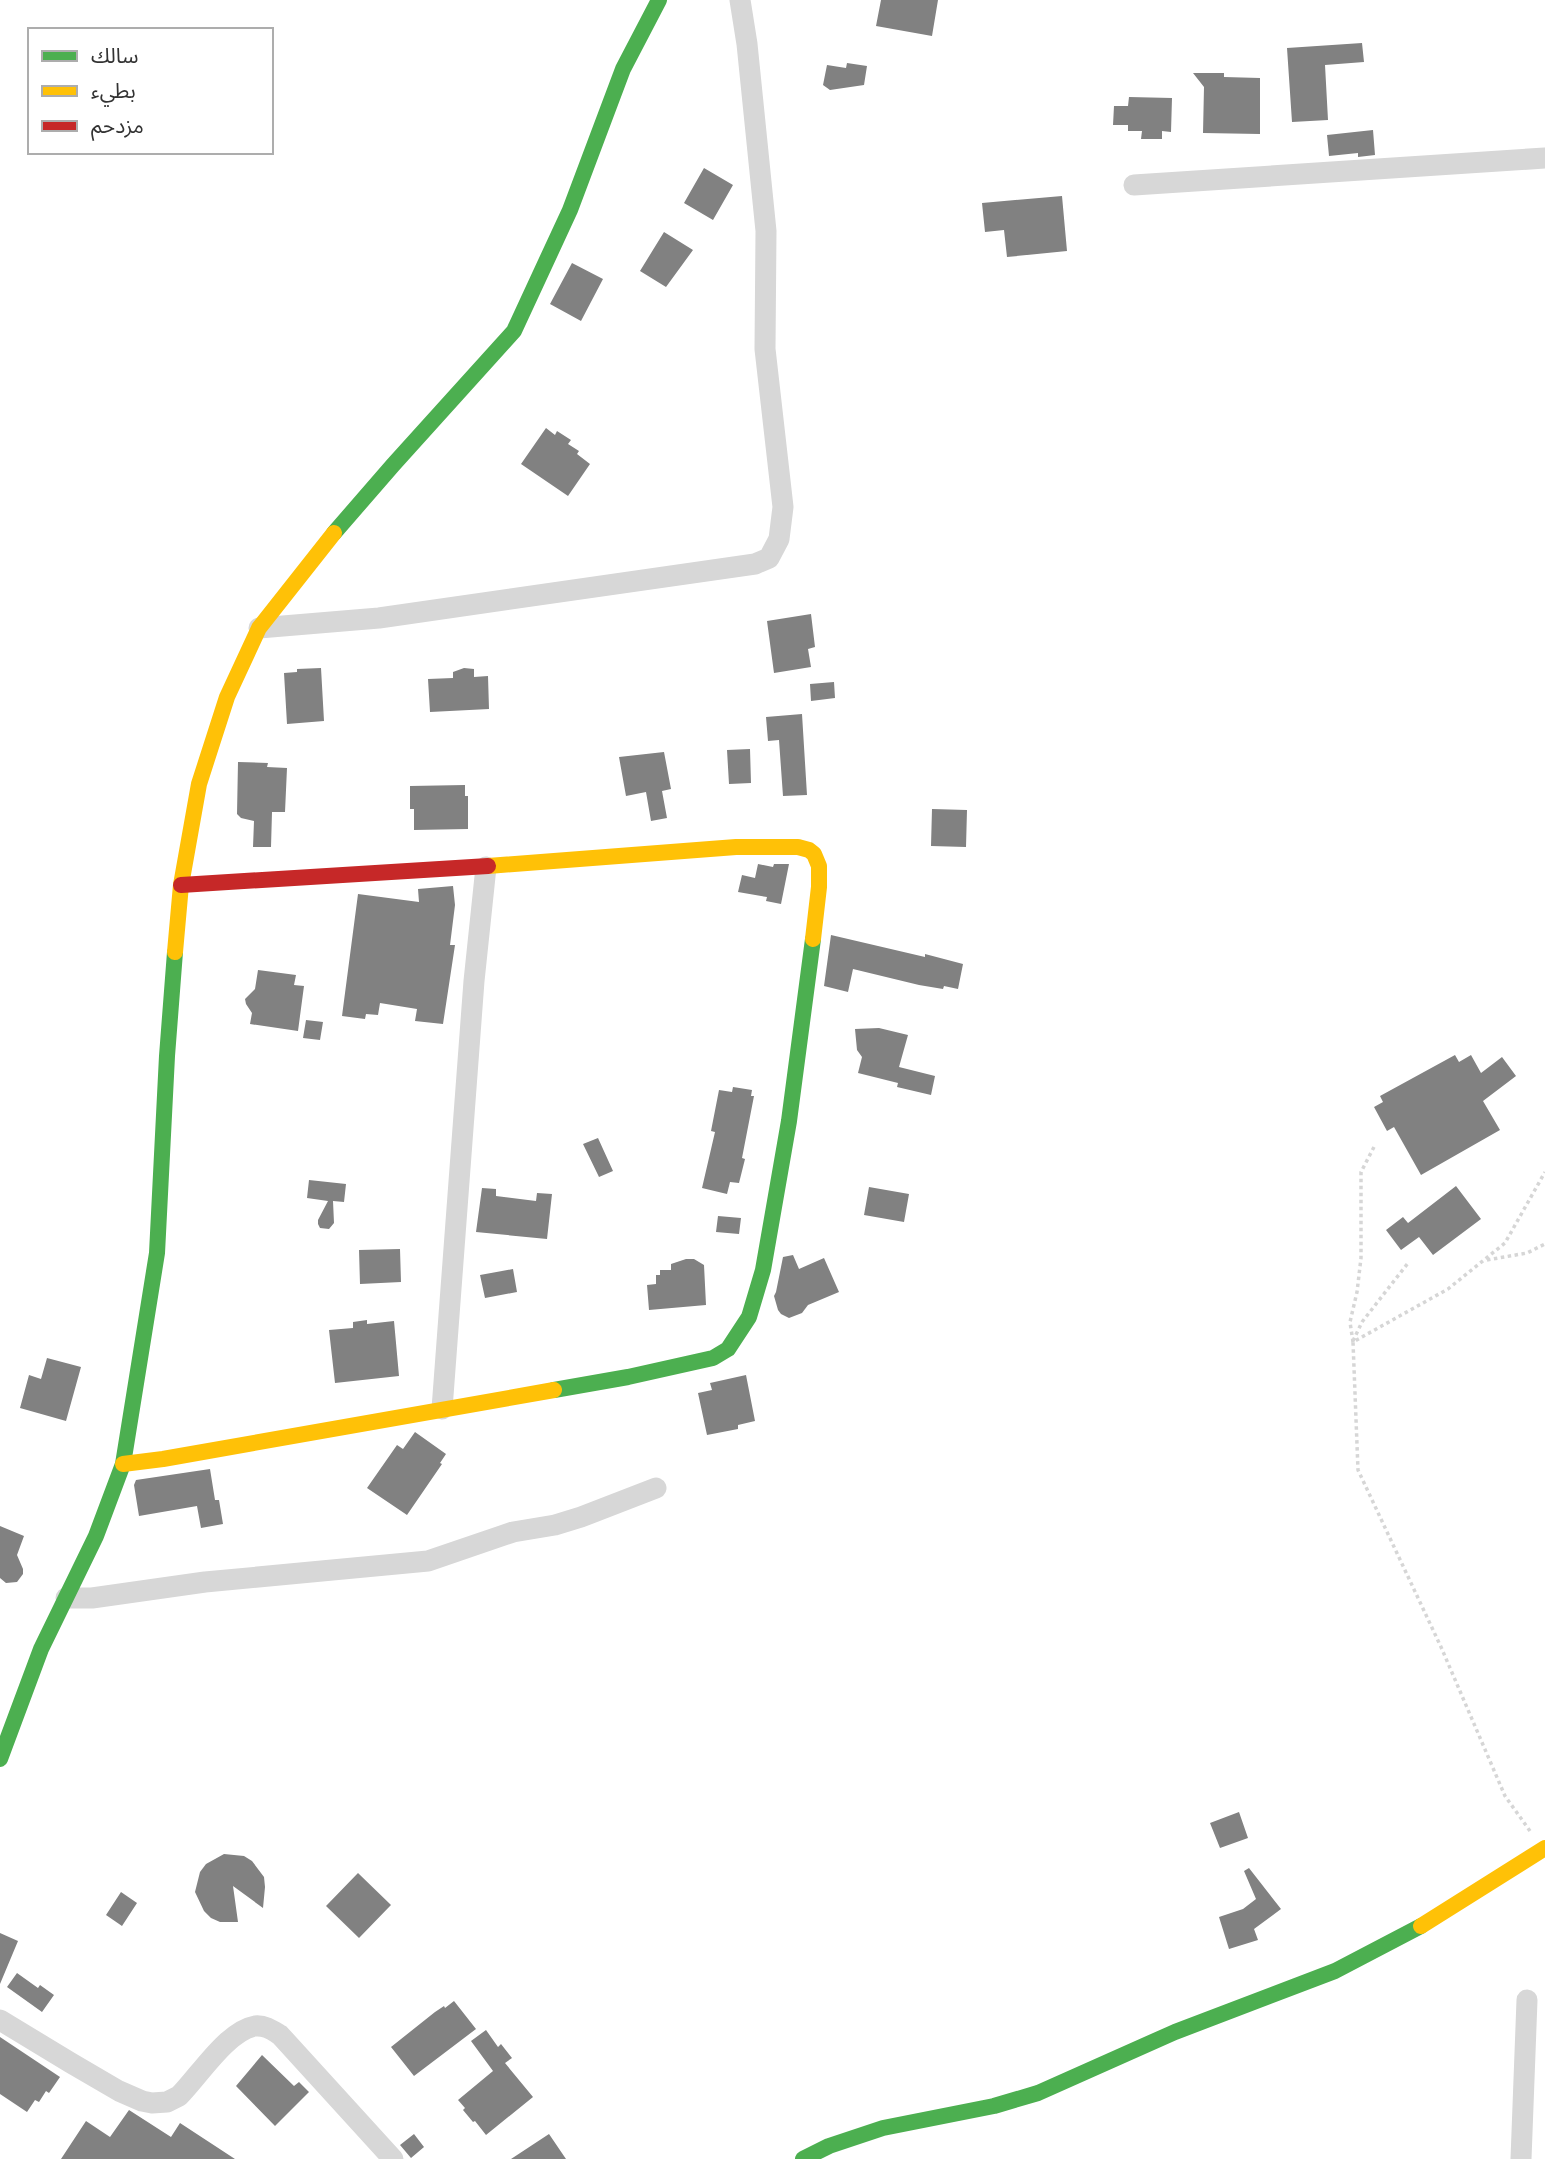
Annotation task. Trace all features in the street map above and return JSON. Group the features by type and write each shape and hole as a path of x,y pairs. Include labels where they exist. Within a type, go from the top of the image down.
{"street":[{"path":"0,1759 41,1648 96,1536 123,1464 157,1253 166,1056 181,885 199,784 227,696 259,628 376,484 514,331 570,210 623,69 659,0"},
{"path":"259,628 379,618 755,564 769,558 779,539 783,507 765,349 766,231 740,0"},
{"path":"1134,185 1545,158"},
{"path":"123,1464 628,1377 713,1358 728,1349 749,1317 765,1257 789,1121 820,870 818,860 812,852 797,846 712,849 298,880 181,885"},
{"path":"442,1409 474,981 486,867"},
{"path":"66,1598 92,1598 205,1582 428,1561 513,1532 555,1525 581,1517 656,1488"},
{"path":"803,2159 839,2142 904,2122 1021,2099 1152,2042 1336,1970 1378,1950 1483,1889 1544,1848"},
{"path":"1521,2159 1527,2000"},
{"path":"0,2020 119,2091 152,2104 167,2102 178,2096 234,2036 257,2026 269,2028 280,2035 393,2159"}],"path":[{"path":"1374,1147 1361,1172 1361,1258 1350,1322 1358,1470 1446,1658 1505,1796 1544,1848"},
{"path":"1353,1342 1448,1289 1505,1244 1545,1172"},
{"path":"1484,1260 1527,1253 1545,1244"},
{"path":"1353,1342 1363,1322 1408,1263"}],"building":[{"path":"881,0 938,0 932,36 876,26"},
{"path":"1362,43 1364,62 1325,65 1328,120 1292,122 1287,48"},
{"path":"847,63 867,66 864,85 830,90 823,85 827,65 846,68"},
{"path":"1193,73 1224,73 1224,77 1260,78 1260,134 1203,133 1204,87"},
{"path":"1129,97 1172,98 1171,132 1162,131 1162,139 1141,139 1142,131 1128,131 1128,125 1113,125 1114,106 1128,106"},
{"path":"1373,130 1375,155 1358,157 1358,153 1329,156 1327,135"},
{"path":"704,168 733,185 713,220 684,203"},
{"path":"1062,196 1067,251 1007,257 1004,230 985,232 982,203"},
{"path":"664,232 693,250 666,287 640,271"},
{"path":"572,263 603,279 581,321 550,304"},
{"path":"546,428 555,435 557,431 571,440 568,444 579,451 577,454 590,464 568,496 521,464"},
{"path":"811,614 815,647 808,649 811,667 774,673 767,621"},
{"path":"321,668 324,721 287,724 284,673 297,672 297,669"},
{"path":"464,668 474,669 474,677 488,676 489,709 430,712 428,679 453,678 453,672"},
{"path":"834,682 835,698 811,701 810,684"},
{"path":"802,714 807,795 783,796 779,740 768,741 766,717"},
{"path":"750,749 751,783 729,784 727,750"},
{"path":"664,752 671,789 662,791 667,818 651,821 646,792 626,796 619,757"},
{"path":"238,762 268,763 267,767 287,768 285,812 272,812 271,847 253,847 254,821 241,818 237,814"},
{"path":"465,785 465,796 468,796 468,829 414,830 410,786"},
{"path":"932,809 967,810 966,847 931,846"},
{"path":"758,864 773,867 774,864 789,864 781,904 766,901 767,897 738,892 742,875 755,878"},
{"path":"453,886 455,905 450,945 455,945 443,1024 415,1021 417,1009 380,1003 378,1015 366,1014 365,1019 342,1016 358,894 419,902 418,889"},
{"path":"831,935 963,964 958,989 919,985 853,969 848,992 824,986"},
{"path":"258,970 296,975 294,985 304,986 298,1031 250,1024 252,1013 245,999 255,989"},
{"path":"306,1020 323,1022 320,1040 303,1038"},
{"path":"879,1028 908,1035 899,1067 935,1076 931,1095 897,1087 898,1083 858,1073 862,1057 857,1050 855,1029"},
{"path":"1455,1055 1459,1062 1471,1055 1481,1073 1502,1057 1516,1076 1483,1101 1500,1130 1421,1175 1394,1127 1387,1131 1374,1107 1383,1102 1380,1096"},
{"path":"733,1087 752,1090 751,1096 754,1096 739,1183 730,1182 727,1194 702,1188 715,1132 711,1131 719,1090 732,1092"},
{"path":"598,1138 613,1171 599,1177 583,1144"},
{"path":"309,1180 346,1184 344,1202 333,1201 334,1223 329,1229 320,1228 318,1224 328,1201 307,1198"},
{"path":"1456,1186 1481,1219 1433,1255 1419,1237 1401,1250 1386,1230 1403,1217 1408,1223"},
{"path":"869,1187 909,1194 904,1222 864,1215"},
{"path":"482,1188 496,1189 496,1196 536,1201 537,1193 552,1194 547,1239 476,1232"},
{"path":"718,1216 741,1218 739,1234 716,1232"},
{"path":"400,1249 401,1282 360,1284 359,1250"},
{"path":"793,1255 799,1269 824,1258 839,1292 808,1305 802,1313 789,1318 778,1310 774,1296 783,1257"},
{"path":"694,1259 704,1265 706,1305 649,1310 647,1285 656,1284 656,1275 660,1275 660,1270 671,1270 671,1264"},
{"path":"513,1269 517,1292 485,1298 480,1275"},
{"path":"367,1320 367,1324 394,1321 399,1376 335,1383 329,1330 353,1328 353,1322"},
{"path":"47,1358 81,1367 66,1421 20,1408 29,1375 41,1379"},
{"path":"746,1375 755,1421 738,1425 738,1429 707,1435 698,1393 712,1390 710,1383"},
{"path":"415,1432 446,1454 407,1515 367,1488 397,1445 403,1449"},
{"path":"210,1469 215,1500 219,1500 223,1524 201,1528 197,1506 139,1516 134,1485 136,1480"},
{"path":"0,1526 24,1536 17,1555 23,1574 17,1582 6,1583 0,1578"},
{"path":"1239,1812 1248,1838 1220,1848 1210,1823"},
{"path":"224,1854 244,1856 252,1861 264,1877 263,1908 233,1886 238,1922 220,1922 211,1918 204,1911 195,1892 200,1872 206,1864"},
{"path":"1249,1868 1281,1909 1254,1929 1258,1940 1229,1949 1219,1917 1243,1909 1256,1899 1244,1871"},
{"path":"358,1873 391,1905 359,1938 326,1906"},
{"path":"121,1892 137,1903 122,1926 106,1915"},
{"path":"0,1933 18,1941 0,1984"},
{"path":"17,1973 38,1988 40,1985 54,1995 42,2012 7,1987"},
{"path":"454,2001 476,2029 414,2076 391,2047 435,2012"},
{"path":"486,2030 498,2047 501,2044 512,2058 505,2063 533,2097 486,2135 463,2110 465,2108 458,2100 493,2071 471,2041"},
{"path":"0,2037 60,2077 49,2093 46,2091 39,2102 35,2100 27,2112 0,2094"},
{"path":"262,2055 294,2086 299,2082 309,2092 275,2126 236,2086"},
{"path":"129,2110 171,2137 180,2123 235,2159 61,2159 86,2121 110,2137"},
{"path":"414,2134 424,2147 411,2158 400,2145"},
{"path":"549,2134 566,2159 511,2159"}],"traffic: fast":[{"path":"334,533 514,331 570,210 623,69 659,0"},
{"path":"554,1390 713,1358 728,1349 749,1317 763,1270 789,1121 813,939"},
{"path":"0,1759 41,1649 96,1536 123,1464 157,1253 175,952"},
{"path":"803,2159 829,2146 883,2128 994,2106 1038,2093 1175,2032 1335,1971 1421,1926"}],"traffic: slow":[{"path":"175,952 181,885 199,784 227,697 259,628 334,533"},
{"path":"488,866 736,847 798,847 814,854 819,866 813,939"},
{"path":"123,1464 554,1390"},
{"path":"1421,1926 1545,1848"}],"traffic: jam":[{"path":"181,885 488,866"}]}
